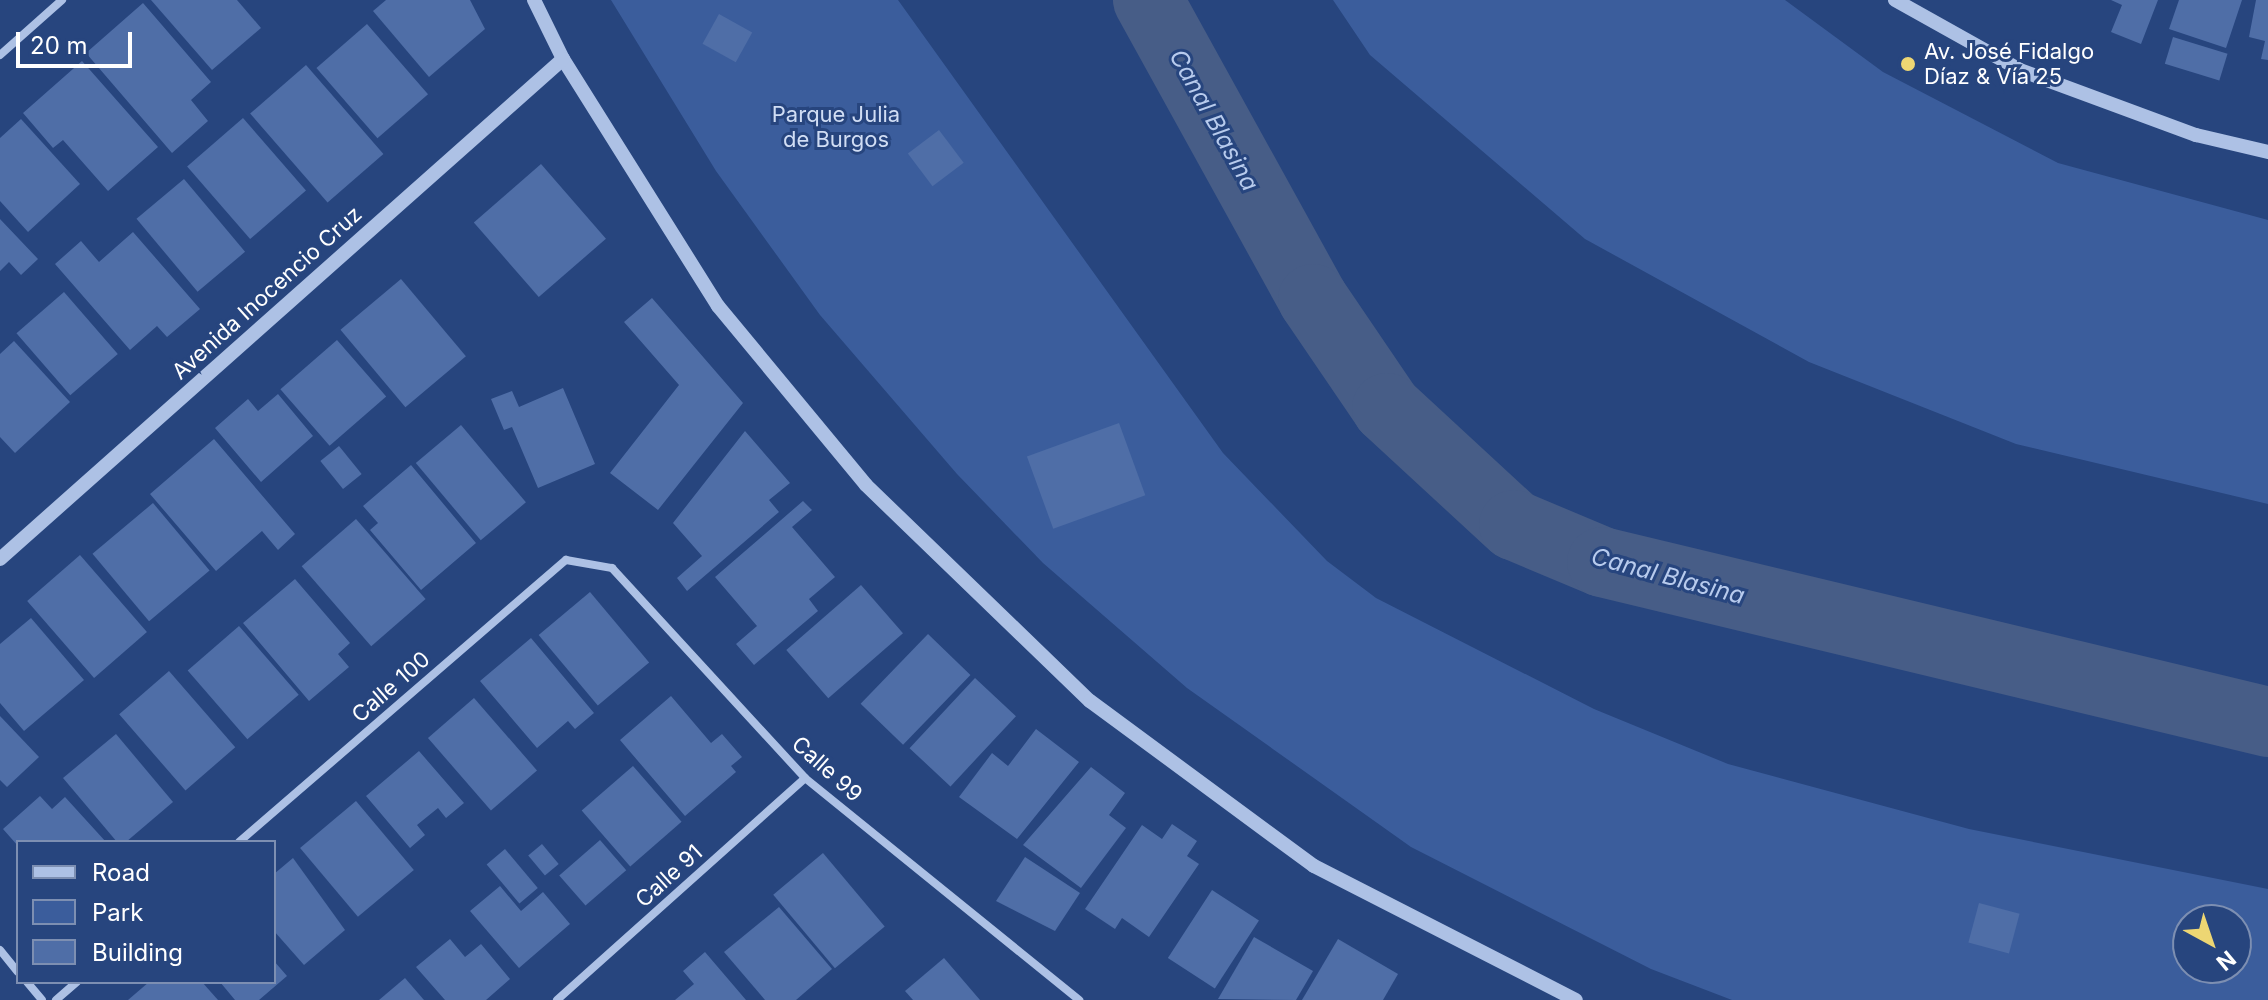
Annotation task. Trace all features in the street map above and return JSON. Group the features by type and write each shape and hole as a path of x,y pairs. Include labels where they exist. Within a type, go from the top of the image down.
{"street":[{"path":"0,55 62,0"},
{"path":"534,0 563,59 718,306 866,485 1090,701 1314,866 1576,1000"},
{"path":"1895,0 2020,70 2196,135 2268,152"},
{"name":"Avenida Inocencio Cruz","path":"0,559 563,59"},
{"name":"Calle 99","path":"566,560 612,568 805,778 1079,1000"},
{"name":"Calle 100","path":"241,840 566,560"},
{"name":"Calle 91","path":"557,1000 805,778"},
{"path":"0,950 16,970"},
{"path":"29,984 42,1000"},
{"path":"56,1000 75,984"}],"green space":[{"name":"Parque Julia de Burgos","path":"611,0 898,0 1223,453 1327,561 1376,598 1594,709 1728,764 1969,829 2268,889 2268,1000 1732,1000 1651,969 1411,847 1187,688 1043,563 957,474 820,315 716,171"},
{"path":"1333,0 1785,0 1883,72 2058,163 2268,220 2268,504 2016,444 1809,362 1585,239 1370,55"}],"building":[{"path":"151,0 237,0 261,28 212,70"},
{"path":"386,0 470,0 485,29 429,77 373,11"},
{"path":"2111,0 2158,0 2141,44 2111,32 2122,5"},
{"path":"2179,0 2242,0 2226,48 2169,29"},
{"path":"2256,0 2268,0 2268,60 2261,59 2265,41 2249,37"},
{"path":"143,3 211,82 191,100 208,121 172,153 86,53"},
{"path":"719,14 752,32 736,62 703,44"},
{"path":"367,24 428,94 377,138 316,68"},
{"path":"2173,37 2228,54 2219,80 2165,64"},
{"path":"82,61 158,147 108,191 63,140 53,148 23,113"},
{"path":"306,65 383,154 328,203 250,114"},
{"path":"243,118 306,190 250,239 187,167"},
{"path":"21,119 80,184 28,232 0,201 0,138"},
{"path":"939,130 964,163 933,186 908,153"},
{"path":"541,164 606,239 539,297 474,222"},
{"path":"184,179 245,252 198,292 137,219"},
{"path":"0,219 38,259 21,275 9,262 0,271"},
{"path":"133,232 200,309 167,337 157,326 130,350 55,264 81,241 99,262"},
{"path":"401,279 466,356 405,407 340,330"},
{"path":"64,292 118,354 70,395 16,333"},
{"path":"652,298 743,403 658,510 610,473 679,385 624,322"},
{"path":"337,340 386,397 330,446 280,389"},
{"path":"14,341 70,402 15,453 0,437 0,354"},
{"path":"563,388 595,464 538,488 512,427 504,430 491,399 512,391 519,407"},
{"path":"278,394 313,436 261,482 215,428 248,399 258,411"},
{"path":"1119,423 1145,495 1053,529 1027,457"},
{"path":"461,425 526,502 481,540 416,463"},
{"path":"745,431 790,483 769,500 779,512 687,591 677,578 702,556 673,523"},
{"path":"214,439 295,534 278,550 262,531 216,571 150,494"},
{"path":"339,446 362,474 343,489 320,461"},
{"path":"411,465 476,543 421,590 370,530 378,523 363,506"},
{"path":"803,501 812,510 792,527 835,577 809,599 818,611 754,665 736,644 757,626 715,577"},
{"path":"153,503 210,570 149,621 92,554"},
{"path":"356,519 426,599 371,646 302,566"},
{"path":"80,555 147,632 94,678 27,601"},
{"path":"295,579 350,643 338,654 349,667 309,701 243,623"},
{"path":"861,585 903,633 828,698 786,650"},
{"path":"590,592 649,662 598,706 539,635"},
{"path":"31,618 84,680 24,731 0,703 0,644"},
{"path":"239,626 299,695 247,739 188,671"},
{"path":"928,634 970,675 903,745 861,704"},
{"path":"531,638 594,713 575,729 568,721 537,748 480,681"},
{"path":"169,671 235,747 185,791 119,714"},
{"path":"975,678 1016,716 950,786 910,748"},
{"path":"671,696 711,743 722,734 742,757 731,766 736,772 685,816 620,740"},
{"path":"474,698 537,770 491,810 428,738"},
{"path":"0,716 39,757 7,787 0,780"},
{"path":"1036,729 1079,762 1017,839 959,797 992,753 1008,766"},
{"path":"116,734 173,802 128,840 115,840 63,778"},
{"path":"419,751 464,803 446,818 438,808 417,825 425,835 410,848 366,796"},
{"path":"633,766 682,822 630,866 582,811"},
{"path":"1091,767 1125,793 1109,815 1126,828 1081,888 1023,845"},
{"path":"40,796 52,809 65,797 104,840 16,840 16,844 3,829"},
{"path":"356,801 414,870 358,917 300,848"},
{"path":"1172,824 1197,841 1187,856 1199,864 1149,937 1122,918 1115,929 1085,909 1142,825 1162,839"},
{"path":"600,840 626,870 585,906 559,875"},
{"path":"542,844 559,864 545,875 528,856"},
{"path":"505,849 538,888 519,903 487,864"},
{"path":"823,853 885,927 835,968 773,895"},
{"path":"1025,857 1080,893 1055,931 996,901"},
{"path":"293,858 345,930 304,965 276,933 276,872"},
{"path":"500,886 521,911 543,892 570,924 519,968 470,911"},
{"path":"1212,890 1259,920 1215,988 1168,958"},
{"path":"1979,903 2020,914 2009,953 1968,943"},
{"path":"779,907 832,969 796,1000 765,1000 724,952"},
{"path":"1254,937 1313,971 1296,1000 1218,999"},
{"path":"450,939 465,957 481,944 510,979 486,1000 445,1000 416,967"},
{"path":"1338,939 1398,974 1383,1000 1302,1000"},
{"path":"705,952 746,1000 675,1000 694,984 683,971"},
{"path":"944,958 980,1000 913,1000 905,991"},
{"path":"276,963 287,976 259,1000 235,1000 222,984 276,984"},
{"path":"405,978 424,1000 379,1000"},
{"path":"147,984 204,984 218,1000 128,1000"}],"waterway":[{"name":"Canal Blasina","path":"1148,0 1313,299 1387,408 1514,525 1602,562 2268,722"}],"place":[{"name":"Av. José Fidalgo Díaz & Vía 25","path":"1908,64"}]}
